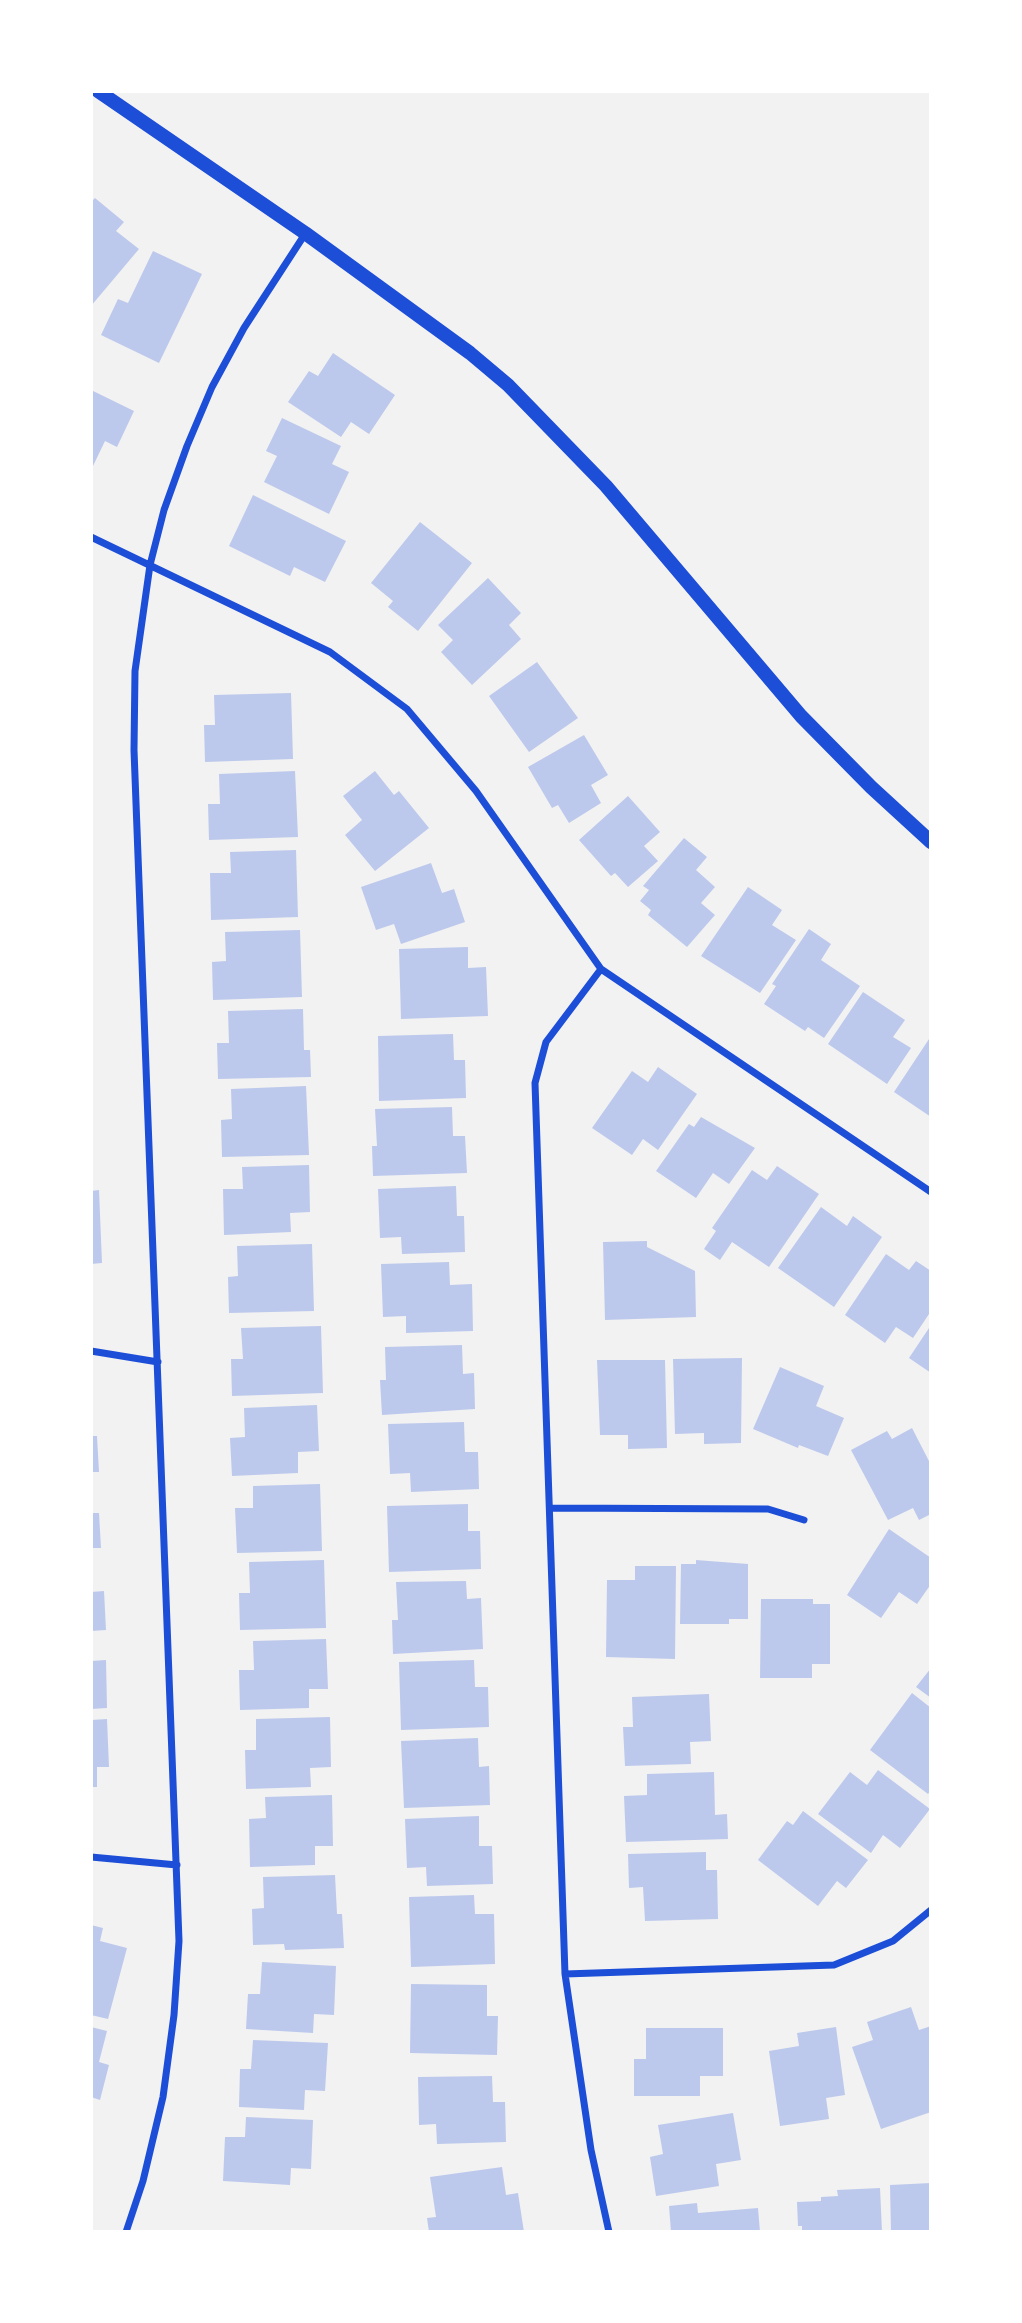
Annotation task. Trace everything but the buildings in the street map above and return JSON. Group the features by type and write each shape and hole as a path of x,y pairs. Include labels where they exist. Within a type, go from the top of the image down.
{"main road":[{"path":"98,91 305,233 470,353 542,417 615,495 801,716 871,788 931,842"}],"street":[{"path":"126,2232 154,2139 170,2054 177,1978 177,1865 134,723 135,671 149,565 164,510 212,387 261,300 305,233"},
{"path":"91,537 330,652 407,709 476,791 601,969 931,1192"},
{"path":"601,969 546,1042 535,1083 565,1974 591,2150 609,2232"},
{"path":"91,1351 158,1362"},
{"path":"551,1508 768,1510 804,1520"},
{"path":"91,1857 177,1865"},
{"path":"565,1974 834,1965 893,1941 931,1910"}]}
